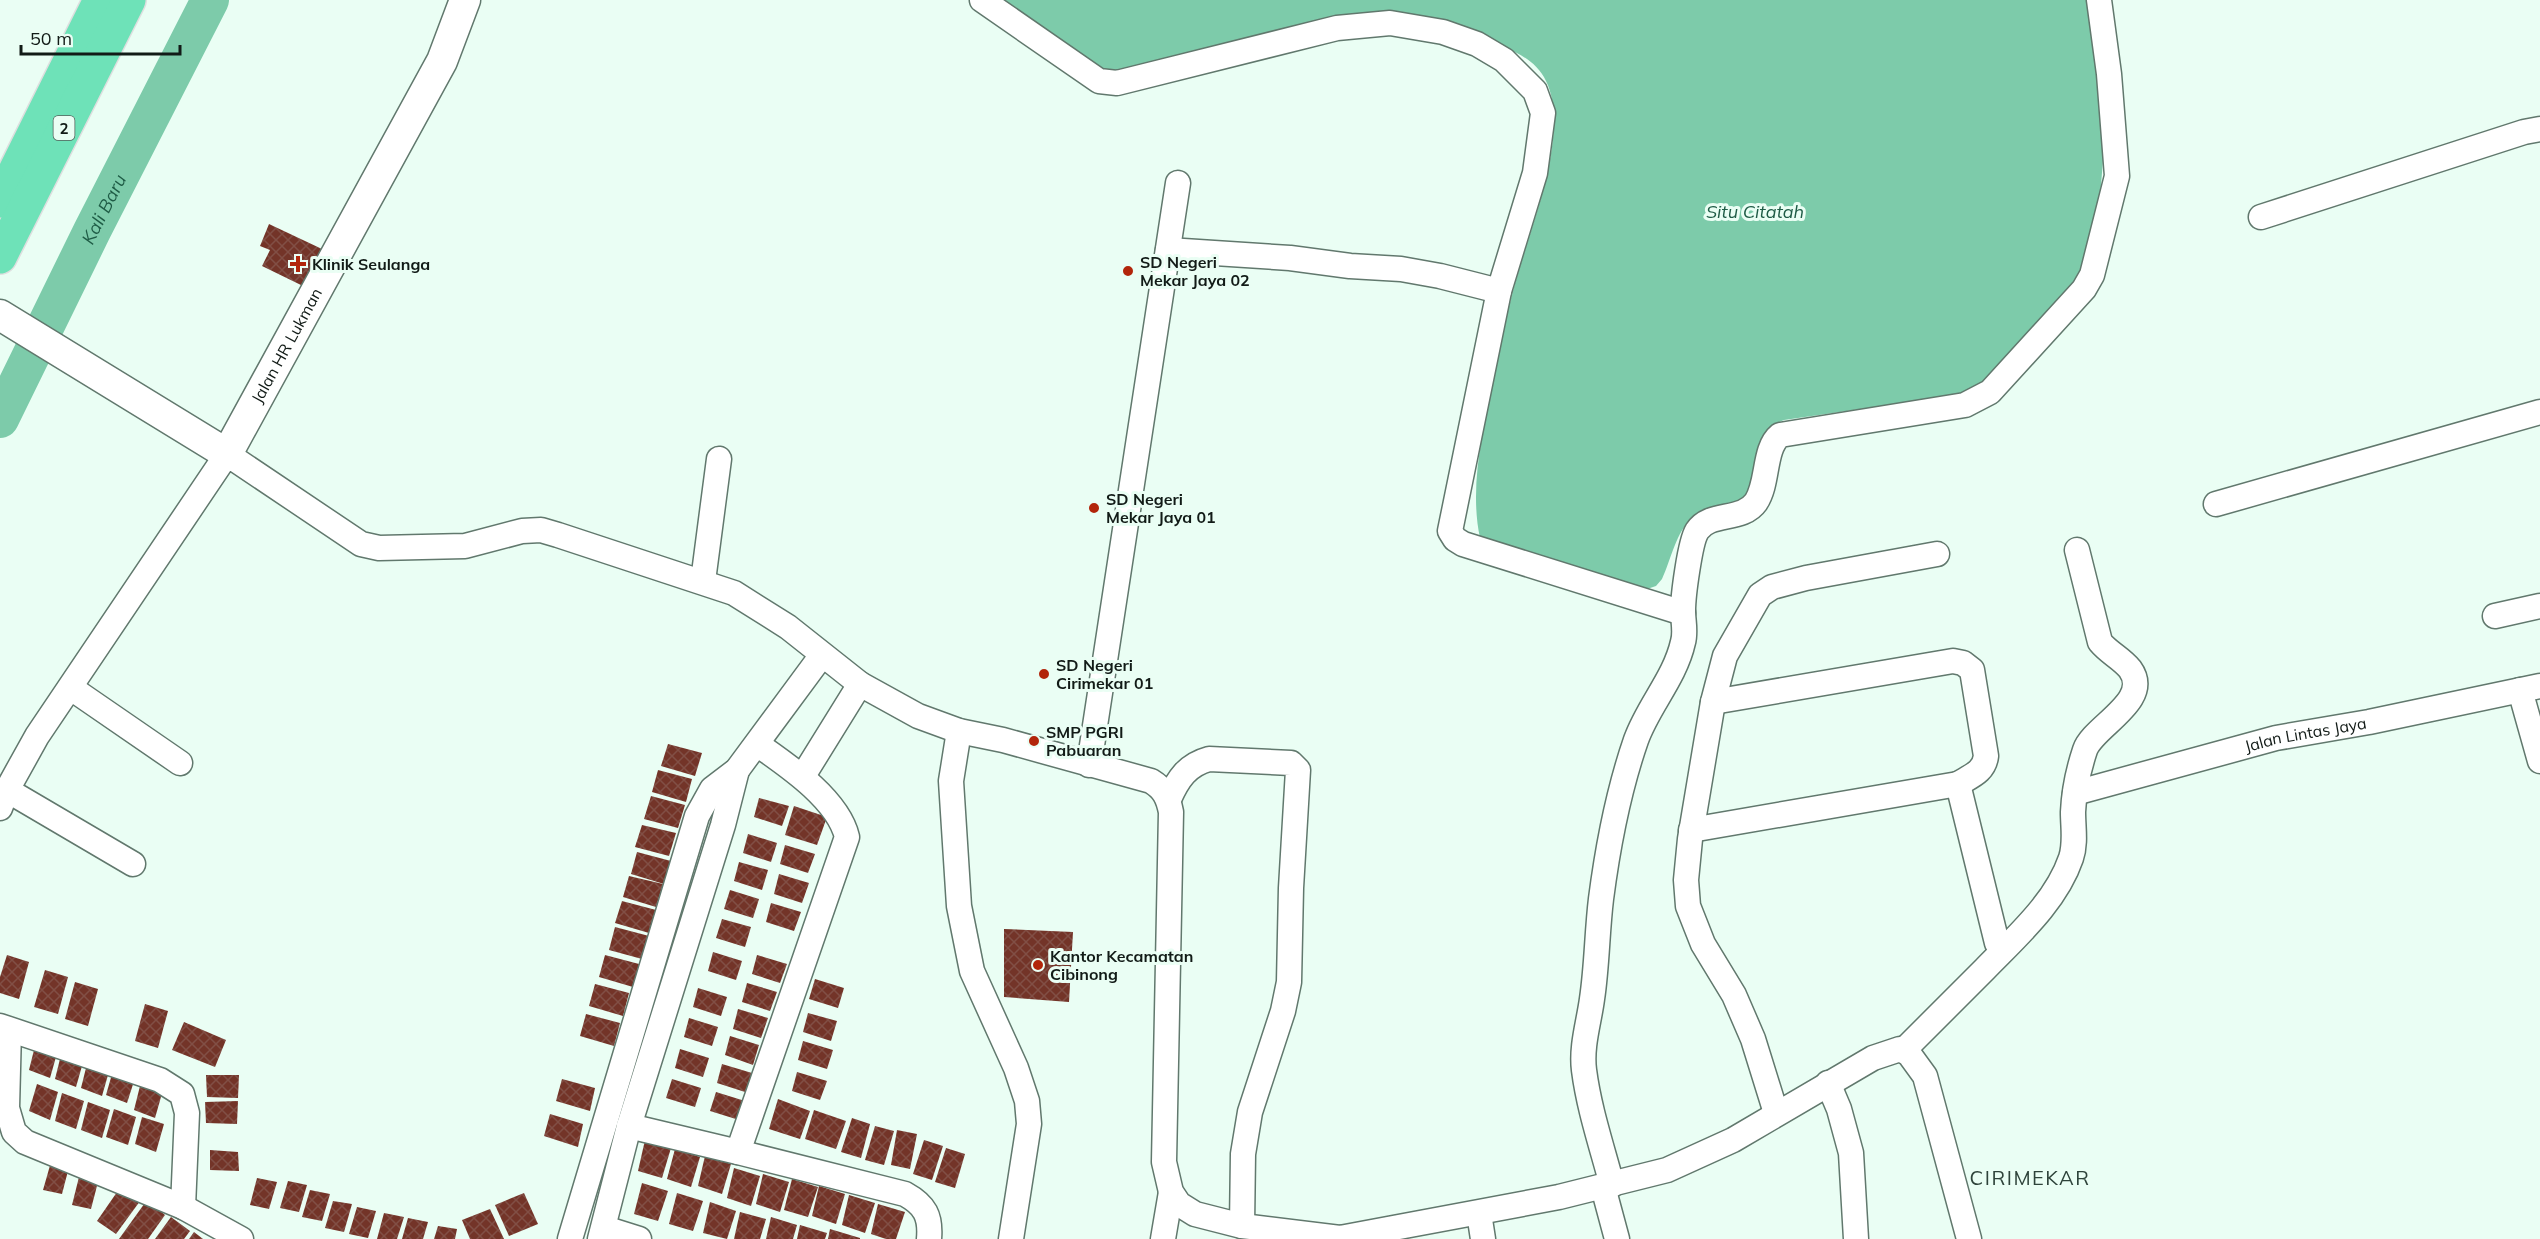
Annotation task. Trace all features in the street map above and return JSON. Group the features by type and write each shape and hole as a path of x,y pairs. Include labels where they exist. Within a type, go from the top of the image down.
{"highway":[{"name":"2","path":"0,201 8,164 100,0"},
{"name":"2","path":"0,257 129,0"}],"street":[{"name":"Jalan HR Lukman","path":"228,454 442,61 465,0"},
{"path":"982,0 1099,81 1117,83 1337,27 1390,23 1425,28 1477,44 1496,54 1525,79 1535,92 1543,113 1535,173 1498,291 1450,531 1455,539 1463,544 1683,613"},
{"path":"1617,1239 1584,1069 1586,1029 1592,1000 1601,900 1617,802 1637,738 1684,640 1683,596 1698,530 1710,522 1741,514 1751,508 1763,486 1773,441 1789,433 1965,405 1979,399 1990,392 2085,289 2092,275 2117,176 2109,74 2100,0"},
{"path":"2261,217 2540,129"},
{"path":"1089,765 1178,183"},
{"path":"1168,250 1393,268 1440,276 1498,291"},
{"path":"12,322 228,454 361,544 379,548 465,546 501,535 541,531 703,581 734,593 788,627 822,655 870,689 918,716 959,731 1003,740 1151,781 1160,786 1168,799 1171,812 1164,1162 1171,1192 1179,1204 1195,1215 1242,1226 1340,1238 1479,1213 1608,1186 1667,1170 1703,1155 1873,1058 1894,1050 1904,1050 1914,1059 1924,1076 1968,1239"},
{"path":"2216,504 2540,412"},
{"path":"133,864 3,799 37,736 228,454"},
{"path":"703,581 719,459"},
{"path":"1904,1050 2024,929 2051,896 2072,857 2077,774 2087,745 2103,728 2119,716 2135,685 2131,671 2120,658 2108,652 2100,642 2077,550"},
{"path":"1776,1113 1753,1040 1737,1004 1692,920 1688,906 1686,880 1692,830 1713,702 1725,656 1749,613 1766,590 1796,580 1937,555"},
{"path":"2496,616 2540,606"},
{"path":"570,1239 698,816 712,789 737,770 822,655"},
{"path":"1692,830 1958,784 1979,772 1985,765 1986,756 1971,670 1963,663 1953,661 1713,702"},
{"path":"71,688 180,763"},
{"path":"2530,688 2540,761"},
{"name":"Jalan Lintas Jaya","path":"2075,793 2276,738 2369,722 2530,688"},
{"path":"803,776 870,689"},
{"path":"959,731 951,781 959,906 972,971 1016,1068 1027,1101 1029,1124 1011,1239"},
{"path":"738,1152 847,837 839,818 803,776 757,744"},
{"path":"1168,799 1184,773 1199,762 1209,759 1291,763 1298,770 1291,888 1289,982 1283,1011 1250,1112 1243,1155 1242,1226"},
{"path":"639,1239 602,1234 629,1126 723,825 737,770"},
{"path":"1958,784 1997,943"},
{"path":"183,1207 187,1113 182,1094 160,1080 4,1028 8,1108 15,1132 25,1142 183,1207 241,1239"},
{"path":"1828,1083 1839,1109 1851,1153 1856,1239"},
{"path":"629,1126 905,1194 924,1206 929,1218 929,1239"},
{"path":"1163,1239 1171,1192"},
{"path":"1479,1213 1483,1239"}],"water":[{"name":"Situ Citatah","path":"996,0 2092,0 2105,136 2100,197 2085,261 2077,280 1993,376 1965,394 1784,420 1773,426 1762,442 1755,481 1750,490 1737,501 1693,517 1678,538 1662,579 1656,586 1647,589 1480,538 1476,499 1482,438 1508,310 1540,201 1552,149 1554,124 1552,101 1546,81 1534,65 1510,50 1448,27 1429,23 1114,77"}],"building":[{"path":"269,224 322,249 303,286 262,266 270,250 260,246"},
{"path":"668,744 702,753 695,776 661,766"},
{"path":"658,770 692,779 686,802 652,792"},
{"path":"651,796 685,805 678,828 644,819"},
{"path":"759,798 789,806 782,826 754,817"},
{"path":"794,806 827,817 817,845 785,835"},
{"path":"642,825 676,833 669,856 635,847"},
{"path":"748,834 777,843 771,862 743,853"},
{"path":"785,845 815,854 808,873 780,864"},
{"path":"637,852 671,861 664,884 631,874"},
{"path":"739,862 768,870 762,890 734,881"},
{"path":"779,874 809,883 802,903 774,894"},
{"path":"629,876 663,884 656,907 623,897"},
{"path":"730,890 759,899 753,918 724,909"},
{"path":"622,901 656,910 649,933 615,923"},
{"path":"771,903 801,912 794,931 766,922"},
{"path":"722,919 751,927 745,947 716,938"},
{"path":"615,927 649,936 642,959 609,950"},
{"name":"Kantor Kecamatan Cibinong","path":"1004,929 1073,932 1069,1002 1004,997"},
{"path":"713,952 742,961 736,980 708,971"},
{"path":"7,955 29,962 19,999 0,993 0,977"},
{"path":"605,955 639,964 633,987 599,977"},
{"path":"757,955 787,964 780,983 752,974"},
{"path":"45,970 68,977 58,1014 34,1007"},
{"path":"815,979 844,988 838,1008 809,999"},
{"path":"75,982 98,989 88,1026 65,1019"},
{"path":"747,983 777,992 770,1011 742,1002"},
{"path":"595,984 629,993 623,1016 589,1006"},
{"path":"698,988 727,997 721,1016 693,1007"},
{"path":"145,1004 168,1011 158,1048 135,1041"},
{"path":"738,1009 768,1018 761,1038 733,1029"},
{"path":"808,1013 837,1021 831,1041 803,1032"},
{"path":"586,1014 620,1023 614,1046 580,1036"},
{"path":"689,1018 718,1027 712,1046 684,1037"},
{"path":"184,1022 226,1040 215,1067 172,1050"},
{"path":"730,1036 759,1045 753,1065 725,1055"},
{"path":"803,1041 833,1050 827,1069 798,1060"},
{"path":"36,1042 58,1050 50,1078 29,1070"},
{"path":"680,1049 709,1058 703,1077 675,1068"},
{"path":"62,1051 84,1059 76,1087 55,1079"},
{"path":"88,1060 110,1068 102,1096 81,1088"},
{"path":"722,1064 752,1073 745,1092 717,1083"},
{"path":"114,1067 136,1075 127,1103 106,1095"},
{"path":"797,1072 827,1081 820,1100 792,1091"},
{"path":"206,1075 239,1075 238,1098 207,1097"},
{"path":"562,1079 595,1088 590,1111 556,1101"},
{"path":"672,1079 701,1088 695,1107 666,1098"},
{"path":"141,1082 163,1090 155,1118 134,1110"},
{"path":"37,1084 58,1092 50,1120 29,1111"},
{"path":"716,1092 745,1101 739,1120 710,1111"},
{"path":"62,1093 84,1101 76,1129 55,1121"},
{"path":"778,1099 810,1111 800,1139 769,1129"},
{"path":"238,1101 237,1124 206,1123 205,1102"},
{"path":"88,1102 110,1110 102,1138 81,1130"},
{"path":"114,1109 136,1117 128,1145 106,1137"},
{"path":"814,1110 846,1121 836,1149 805,1139"},
{"path":"550,1114 583,1124 578,1147 544,1136"},
{"path":"142,1117 164,1124 156,1152 135,1144"},
{"path":"852,1118 870,1124 861,1158 841,1152"},
{"path":"875,1126 894,1131 884,1165 865,1160"},
{"path":"897,1130 917,1134 910,1169 891,1165"},
{"path":"645,1140 671,1148 662,1178 638,1171"},
{"path":"924,1140 943,1146 932,1180 913,1174"},
{"path":"946,1148 965,1154 955,1188 935,1182"},
{"path":"675,1149 700,1157 691,1187 667,1179"},
{"path":"210,1150 238,1152 239,1171 210,1170"},
{"path":"705,1156 731,1164 722,1194 698,1186"},
{"path":"51,1162 69,1167 62,1194 43,1190"},
{"path":"734,1168 760,1176 751,1206 727,1198"},
{"path":"763,1174 789,1182 780,1212 756,1204"},
{"path":"79,1177 98,1182 91,1209 72,1205"},
{"path":"257,1178 277,1182 269,1209 250,1205"},
{"path":"792,1179 818,1187 808,1217 784,1210"},
{"path":"288,1181 307,1185 299,1212 280,1208"},
{"path":"124,1182 143,1197 116,1234 97,1221"},
{"path":"642,1183 668,1191 658,1221 634,1214"},
{"path":"819,1186 845,1194 836,1224 812,1216"},
{"path":"310,1190 330,1194 322,1221 302,1217"},
{"path":"524,1193 538,1224 509,1236 495,1205"},
{"path":"677,1193 703,1201 693,1231 669,1224"},
{"path":"849,1195 875,1203 865,1233 842,1225"},
{"path":"147,1200 165,1215 148,1239 119,1239"},
{"path":"333,1201 352,1204 344,1232 325,1228"},
{"path":"710,1202 736,1211 727,1239 703,1233"},
{"path":"878,1204 905,1212 896,1239 886,1239 871,1234"},
{"path":"357,1207 376,1211 368,1238 349,1234"},
{"path":"490,1209 504,1239 470,1239 462,1220"},
{"path":"740,1212 766,1219 760,1239 734,1239"},
{"path":"384,1213 404,1217 397,1239 377,1239"},
{"path":"171,1217 190,1231 184,1239 155,1239"},
{"path":"771,1217 797,1225 793,1239 766,1239"},
{"path":"408,1218 428,1222 423,1239 402,1239"},
{"path":"800,1225 827,1233 825,1239 797,1239"},
{"path":"438,1226 457,1229 455,1239 434,1239"},
{"path":"830,1229 860,1238 860,1239 828,1239"},
{"path":"194,1232 203,1239 189,1239"}],"waterway":[{"name":"Kali Baru","path":"0,419 92,231 210,0"}],"place":[{"name":"Klinik Seulanga","path":"298,264"},
{"name":"SD Negeri Mekar Jaya 02","path":"1128,271"},
{"name":"SD Negeri Mekar Jaya 01","path":"1094,508"},
{"name":"SD Negeri Cirimekar 01","path":"1044,674"},
{"name":"SMP PGRI Pabuaran","path":"1034,741"},
{"name":"Kantor Kecamatan Cibinong","path":"1038,965"}],"district":[{"name":"CIRIMEKAR","path":"2030,1177"}]}
